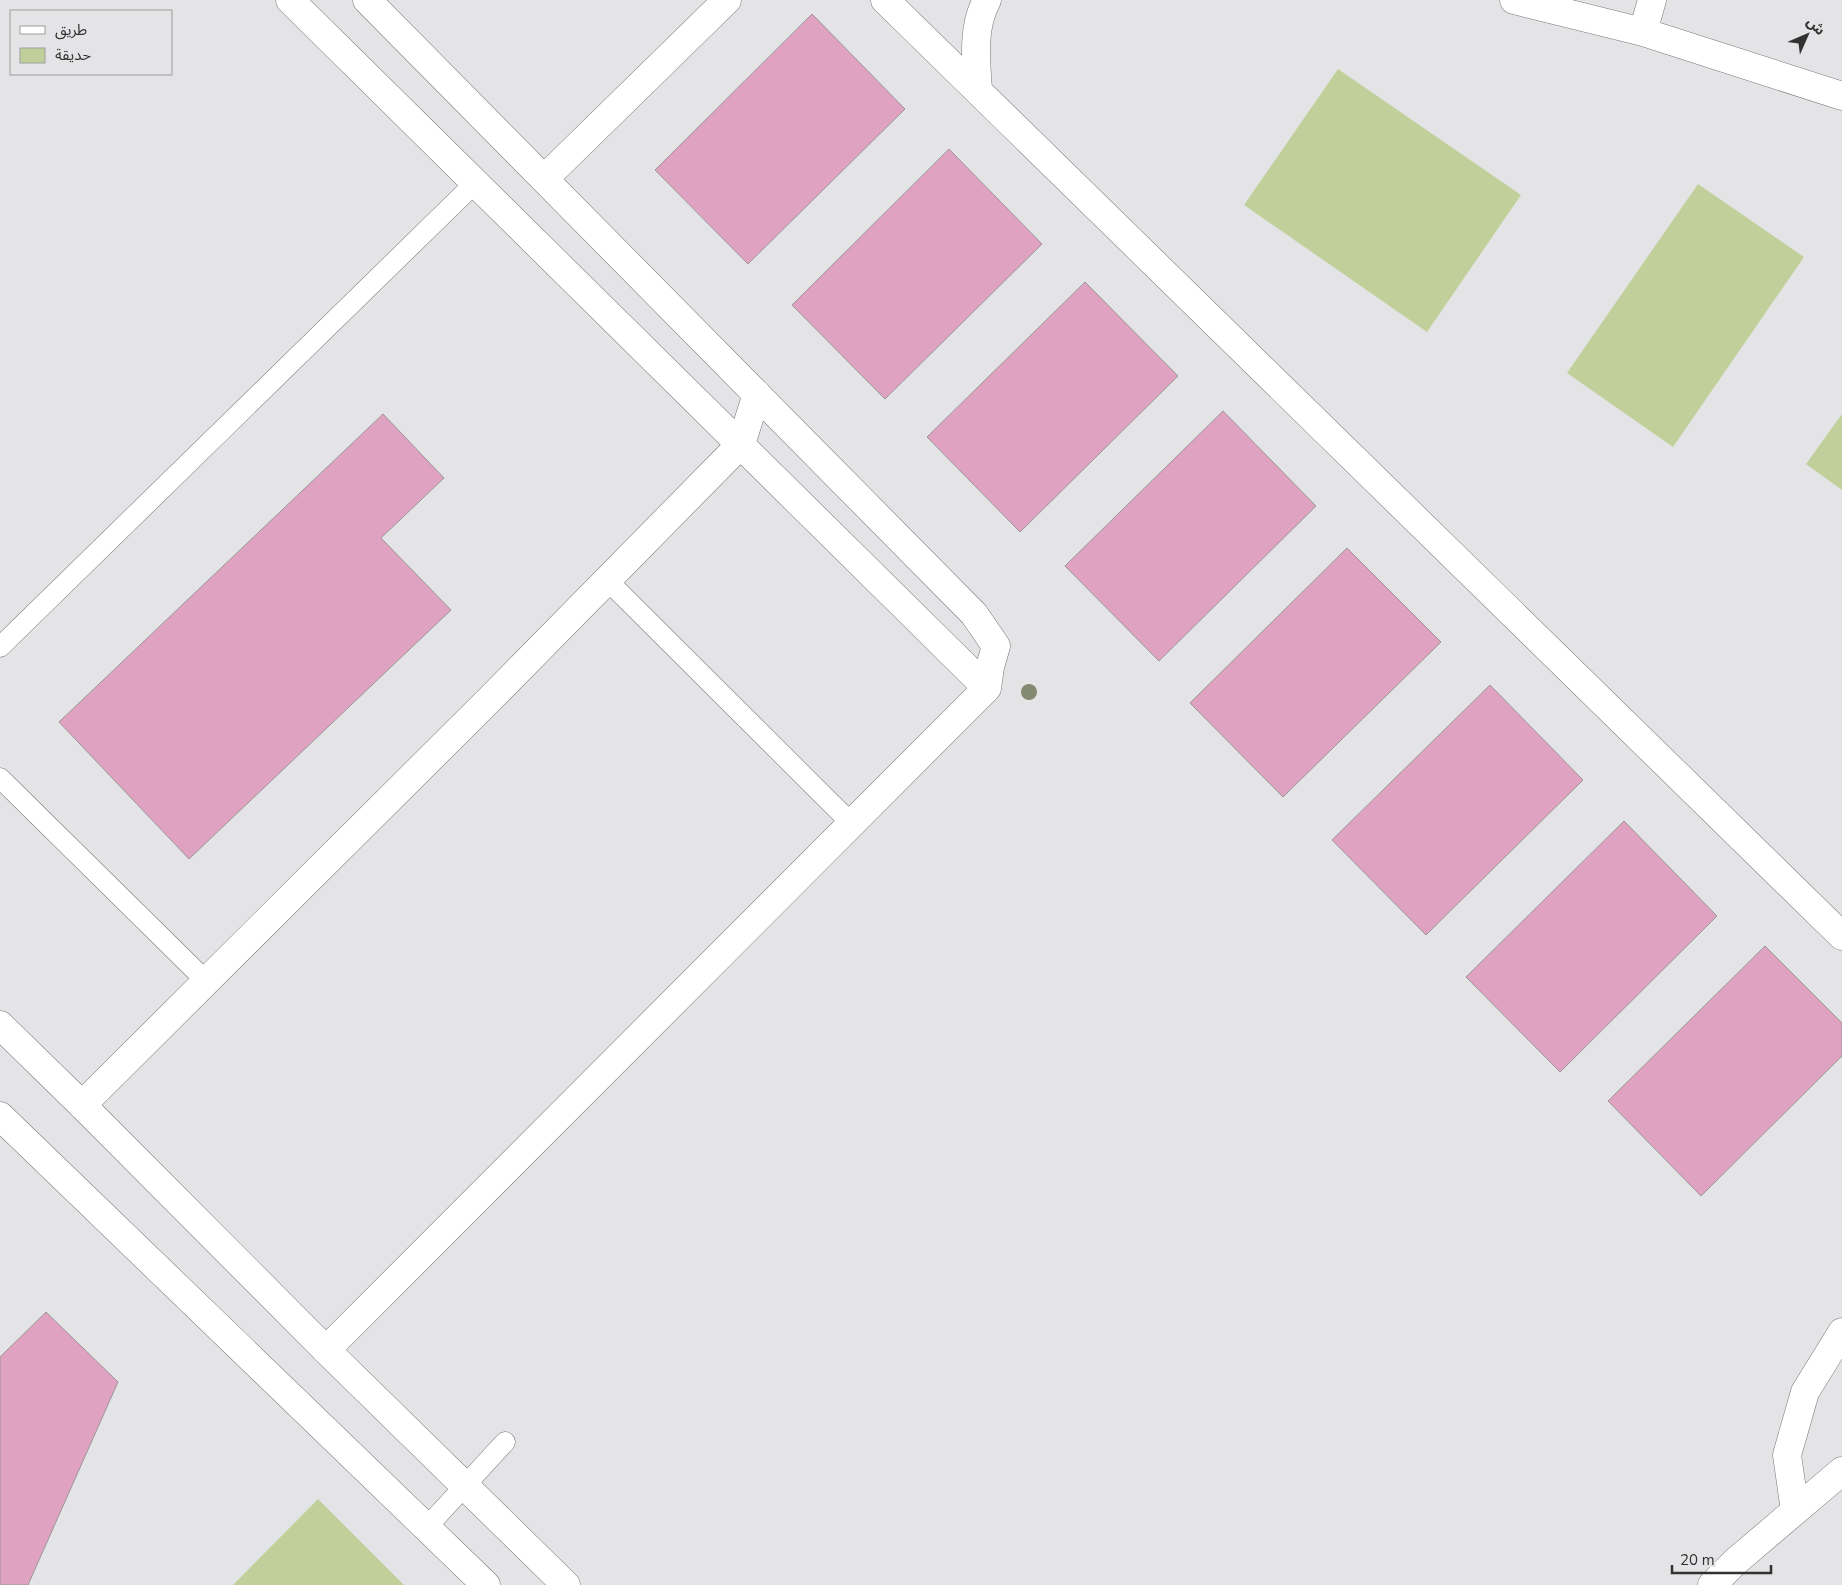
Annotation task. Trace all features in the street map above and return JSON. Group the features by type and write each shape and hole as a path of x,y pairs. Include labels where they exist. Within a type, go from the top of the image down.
{"street":[{"path":"290,0 987,688"},
{"path":"326,1350 987,688 996,646 974,614 366,0"},
{"path":"544,179 727,0"},
{"path":"885,0 1842,936"},
{"path":"978,90 976,50 978,26 987,0"},
{"path":"1514,0 1643,32 1842,96"},
{"path":"1643,32 1652,0"},
{"path":"82,1105 493,696 740,444 757,394"},
{"path":"0,1025 326,1350 566,1585"},
{"path":"0,1116 486,1585"},
{"path":"1795,1511 1787,1455 1805,1392 1842,1332"},
{"path":"1712,1585 1735,1562 1842,1471"}],"lane":[{"path":"0,648 475,183"},
{"path":"608,580 851,823"},
{"path":"0,778 206,981"},
{"path":"427,1527 504,1442"}],"green space":[{"path":"1338,69 1521,195 1427,332 1244,205"},
{"path":"1698,184 1804,257 1673,447 1567,373"},
{"path":"1842,414 1842,490 1806,464"},
{"path":"318,1499 404,1585 233,1585"}],"building":[{"path":"812,14 905,109 748,264 655,170"},
{"path":"949,149 1042,244 885,399 792,305"},
{"path":"1085,282 1178,376 1020,532 927,437"},
{"path":"1223,411 1316,506 1159,661 1065,566"},
{"path":"383,414 444,478 381,538 451,610 189,859 59,722"},
{"path":"1347,548 1441,642 1283,797 1190,703"},
{"path":"1490,685 1583,780 1426,935 1332,840"},
{"path":"1624,821 1717,916 1560,1072 1466,977"},
{"path":"1765,946 1842,1023 1842,1056 1701,1196 1608,1101"},
{"path":"46,1312 118,1382 28,1585 0,1585 0,1357"}]}
